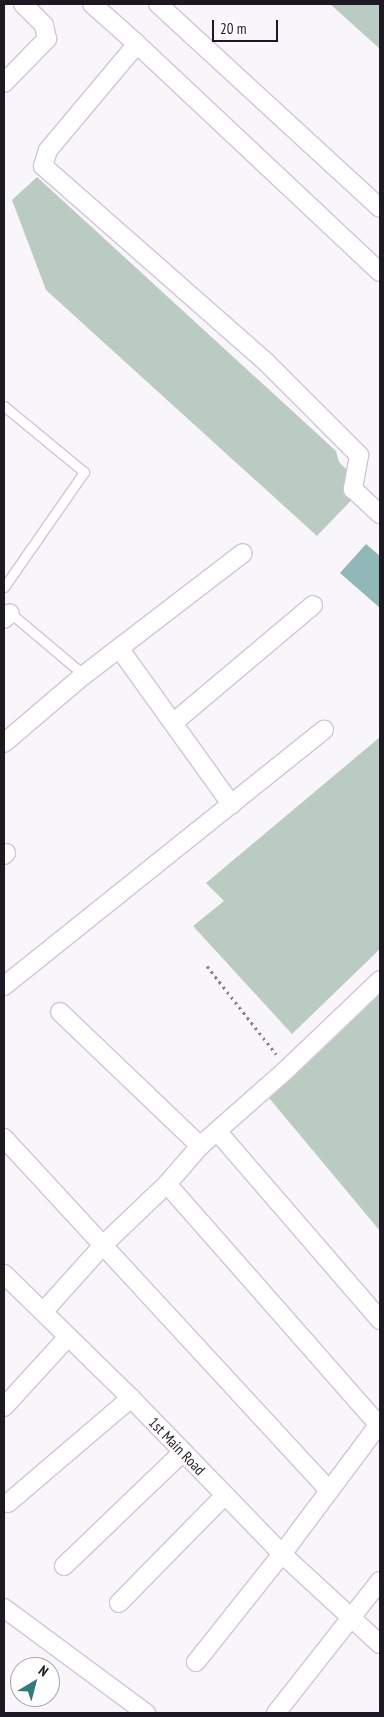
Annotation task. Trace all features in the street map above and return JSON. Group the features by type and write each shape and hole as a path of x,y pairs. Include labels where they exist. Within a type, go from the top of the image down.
{"street":[{"path":"4,84 47,39 44,25 23,4"},
{"path":"92,4 380,272"},
{"path":"158,4 380,208"},
{"path":"137,44 48,150 44,166 266,362 360,455 353,489 380,514"},
{"path":"4,743 84,675 242,553"},
{"path":"173,723 313,605"},
{"path":"118,648 232,805"},
{"path":"4,986 324,730"},
{"path":"44,1311 103,1245 167,1184 200,1146 288,1069 380,980"},
{"path":"60,1012 200,1146"},
{"path":"217,1131 380,1320"},
{"path":"4,1138 329,1490"},
{"path":"167,1184 379,1424 282,1554 196,1662"},
{"name":"1st Main Road","path":"7,1285 44,1311 282,1554 380,1644"},
{"path":"4,1407 68,1337"},
{"path":"8,1503 131,1398"},
{"path":"64,1566 183,1452"},
{"path":"119,1602 225,1495"},
{"path":"276,1713 380,1581"},
{"path":"4,1608 146,1713"}],"lane":[{"path":"4,406 84,472 4,587"},
{"path":"6,613 84,675"}],"path":[{"path":"207,966 288,1069"}],"green space":[{"path":"330,4 380,4 380,49"},
{"path":"37,177 336,451 339,462 364,487 317,536 46,290 12,200"},
{"path":"380,737 380,949 292,1034 193,926 224,901 206,883"},
{"path":"380,993 380,1231 269,1098"}],"water":[{"path":"366,544 380,556 380,608 340,573"}]}
